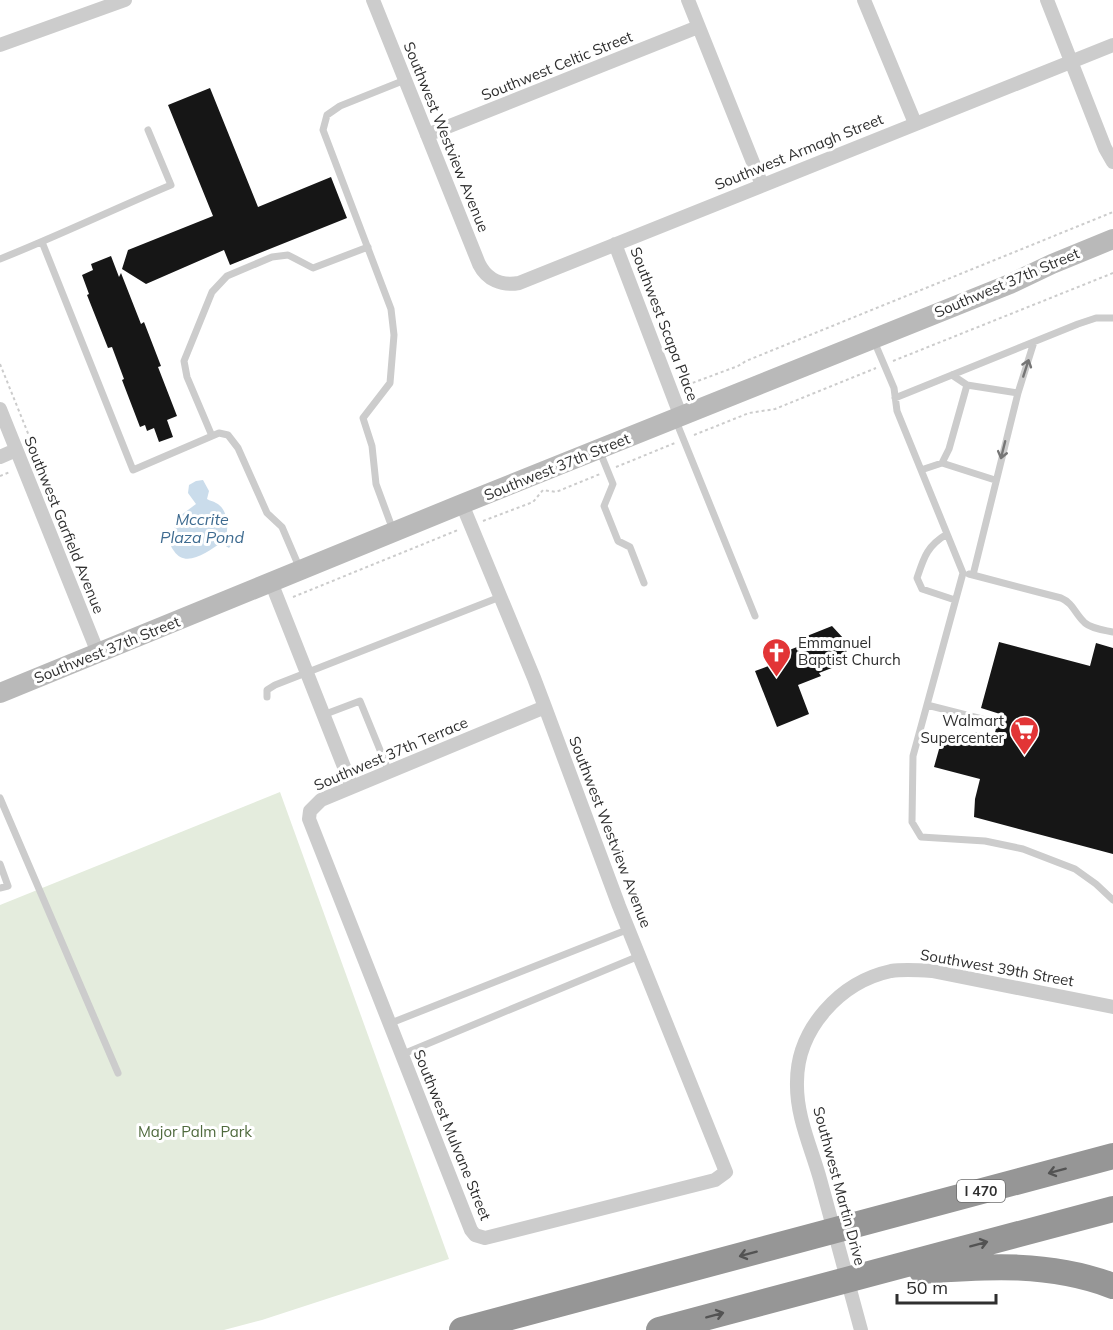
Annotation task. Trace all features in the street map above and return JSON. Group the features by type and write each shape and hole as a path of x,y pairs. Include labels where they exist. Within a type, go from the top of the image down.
{"highway":[{"name":"I 470","path":"462,1330 498,1325 1113,1156"},
{"path":"659,1330 1113,1209"},
{"path":"861,1275 1024,1266 1053,1269 1089,1277 1113,1286"}],"main road":[{"name":"Southwest 37th Street","path":"0,693 1010,284 1113,239"}],"street":[{"path":"0,45 125,0"},
{"name":"Southwest Westview Avenue","path":"373,0 479,264 489,277 496,281"},
{"path":"688,0 762,185"},
{"path":"864,0 915,123"},
{"path":"1047,0 1105,148 1113,162"},
{"name":"Southwest Celtic Street","path":"427,135 698,27"},
{"name":"Southwest Armagh Street","path":"496,281 506,284 519,283 1113,45"},
{"name":"Southwest Scapa Place","path":"615,244 678,418"},
{"name":"Southwest Garfield Avenue","path":"0,409 98,653"},
{"path":"0,457 16,450"},
{"name":"Southwest Westview Avenue","path":"462,504 545,707 639,956 726,1172"},
{"path":"271,582 352,787"},
{"name":"Southwest 37th Terrace","path":"356,936 310,827 310,811 321,800 545,707"},
{"name":"Southwest Mulvane Street","path":"356,936 471,1230 480,1238 716,1180 726,1172"},
{"name":"Southwest 39th Street","path":"844,992 872,977 891,971 911,969 932,971 1113,1007"},
{"name":"Southwest Martin Drive","path":"844,992 828,1006 816,1022 801,1054 797,1077 801,1120 819,1176 861,1330"}],"lane":[{"path":"394,532 376,484 372,446 363,418 390,382 394,335 391,309 323,130 327,115 340,106 405,80"},
{"path":"0,259 42,243 82,223 171,185 148,130"},
{"path":"42,243 133,470 219,433 228,435 238,448 267,513 282,526 301,570"},
{"path":"212,436 187,377 184,361 212,292 227,276 272,257 288,255 313,268 369,247"},
{"path":"895,398 1096,318 1113,318"},
{"path":"873,338 894,388 897,411 963,573 913,756 912,822 921,837 985,841 1023,849 1075,869 1113,900"},
{"path":"973,575 1017,393 1034,342"},
{"path":"952,375 967,386 1017,393"},
{"path":"942,463 949,449 967,386"},
{"path":"678,418 684,440 754,616"},
{"path":"599,450 613,484 604,506 618,541 630,547 644,583"},
{"path":"921,470 942,463 995,480"},
{"path":"947,534 934,542 924,558 917,578 922,589 955,600"},
{"path":"963,573 1061,598 1073,606 1083,622 1089,626 1113,632"},
{"path":"267,697 267,690 275,685 500,597"},
{"path":"323,715 360,701 389,771"},
{"path":"927,705 982,719"},
{"path":"0,798 118,1073"},
{"path":"0,864 8,885 0,888"},
{"path":"391,1023 629,929"},
{"path":"403,1054 639,956"}],"path":[{"path":"687,385 1113,212"},
{"path":"293,597 532,502 543,490 556,492 749,413 775,409 1113,273"},
{"path":"0,364 38,458"},
{"path":"0,476 10,472"}],"green space":[{"name":"Major Palm Park","path":"280,792 449,1259 262,1320 224,1330 0,1330 0,905"}],"water":[{"name":"Mccrite Plaza Pond","path":"203,480 209,491 207,499 220,505 225,513 226,535 233,543 229,548 221,543 197,557 185,558 173,550 170,537 176,519 196,504 188,493 189,485"}],"building":[{"path":"210,88 258,207 331,177 347,218 230,265 224,250 146,284 122,269 128,250 213,216 168,105"},
{"path":"111,256 119,277 121,273 141,324 144,322 177,416 167,420 173,437 159,442 154,428 147,431 145,425 140,427 112,347 108,348 87,295 89,294 82,275 93,270 91,264"},
{"name":"Emmanuel Baptist Church","path":"832,626 844,639 847,662 819,673 821,676 798,685 809,714 777,727 755,671 771,665 769,658 797,647 797,640"},
{"name":"Walmart Supercenter","path":"999,642 1090,666 1096,643 1113,648 1113,854 974,817 975,799 980,779 934,767 943,735 973,743 976,732 994,736 1000,714 981,708"}],"place":[{"name":"Emmanuel Baptist Church","path":"777,678"},
{"name":"Walmart Supercenter","path":"1025,756"}]}
